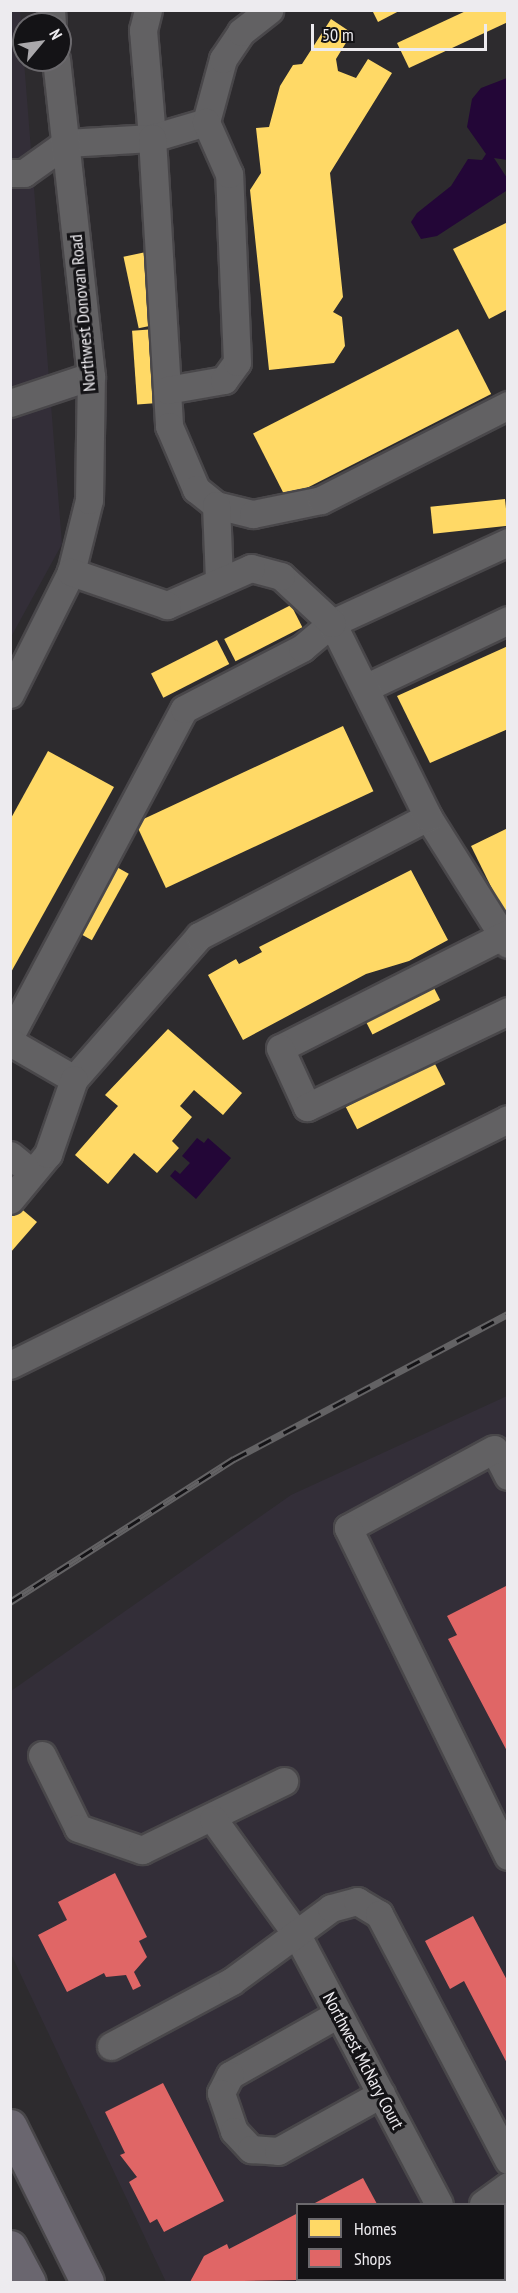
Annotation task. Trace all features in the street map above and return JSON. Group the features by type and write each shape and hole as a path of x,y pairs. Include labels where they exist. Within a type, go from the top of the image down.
{"main road":[{"path":"10,2126 87,2283"}],"street":[{"path":"148,10 143,30 152,138 169,426 195,489 216,505 253,514 321,500 507,405"},
{"path":"167,390 224,380 237,362 229,174 206,122 223,59 260,13"},
{"name":"Northwest Donovan Road","path":"10,694 18,656 71,572 89,500 91,376 57,72"},
{"path":"10,173 24,173 66,143 152,138 206,122"},
{"path":"10,403 91,376"},
{"path":"216,505 219,581"},
{"path":"10,1036 184,709 302,648 332,623 507,542"},
{"path":"71,572 167,605 251,568 268,568 332,623 428,817 506,938 280,1048 308,1107 507,1011"},
{"path":"364,688 507,620"},
{"path":"10,1200 48,1154 74,1079 199,936 428,817"},
{"path":"10,1042 74,1079"},
{"path":"10,1365 507,1119"},
{"path":"10,1155 32,1173"},
{"path":"507,1476 494,1449 348,1528 507,1856"},
{"path":"42,1755 78,1828 142,1850 213,1819 284,1781"},
{"name":"Northwest McNary Court","path":"213,1819 292,1926 438,2203"},
{"path":"111,2046 232,1981 292,1926 341,1904 357,1901 373,1908 507,2160"},
{"path":"338,2014 230,2075 221,2092 231,2126 251,2149 278,2151 381,2094"},
{"path":"486,2203 507,2186"}],"shaded area":[{"path":"20,10 20,12 12,12 12,72 25,72 62,544 11,637 10,11"},
{"path":"507,78 507,160 494,158 507,178 506,191 437,236 421,239 411,222 417,213 451,186 468,159 482,160 486,154 467,127 472,99 481,88"},
{"path":"197,1138 204,1143 208,1138 231,1158 196,1199 170,1176 175,1170 180,1174 190,1163 182,1156"},
{"path":"507,1396 507,2282 166,2282 11,1954 11,1691 291,1495"}],"building: Homes":[{"path":"372,10 401,10 378,22"},
{"path":"468,10 508,10 508,22 409,68 397,43"},
{"path":"331,19 352,33 336,59 338,71 356,78 368,59 392,73 330,173 343,297 333,312 342,317 345,346 334,363 269,370 250,190 261,173 256,128 269,127 280,86 293,65 302,64"},
{"path":"508,222 508,309 489,319 453,249"},
{"path":"146,252 161,323 139,328 124,257"},
{"path":"156,329 161,403 137,404 132,331"},
{"path":"458,329 491,394 286,498 253,433"},
{"path":"505,499 508,526 433,534 430,507"},
{"path":"291,605 302,627 236,661 224,639"},
{"path":"217,640 229,664 163,698 151,674"},
{"path":"508,646 508,729 430,763 397,696"},
{"path":"343,726 373,791 166,888 135,823"},
{"path":"48,751 114,787 10,974 10,820"},
{"path":"508,828 508,912 504,913 471,846"},
{"path":"113,865 129,874 92,940 76,931"},
{"path":"411,870 448,940 409,961 366,974 243,1040 208,975 236,959 239,964 262,952 259,947"},
{"path":"432,984 440,1000 372,1035 364,1019"},
{"path":"168,1029 242,1093 223,1115 194,1090 180,1106 192,1117 172,1141 179,1148 157,1173 134,1153 108,1184 75,1155 118,1106 105,1095"},
{"path":"434,1062 445,1084 357,1129 346,1107"},
{"path":"18,1206 37,1222 10,1253 10,1215"}],"building: Shops":[{"path":"508,1585 508,1753 448,1639 457,1635 447,1616"},
{"path":"115,1873 147,1937 139,1941 147,1957 134,1972 141,1986 133,1990 126,1975 106,1977 104,1973 67,1992 38,1935 67,1920 58,1902"},
{"path":"473,1916 508,1982 508,2065 464,1981 450,1989 425,1941"},
{"path":"163,2083 224,2201 164,2232 157,2219 150,2223 129,2182 137,2177 120,2155 125,2153 105,2112"},
{"path":"363,2178 376,2203 315,2203"},
{"path":"296,2214 296,2280 190,2282 204,2256 227,2244 229,2249"}],"railway":[{"path":"10,1602 234,1459 508,1314"}]}
